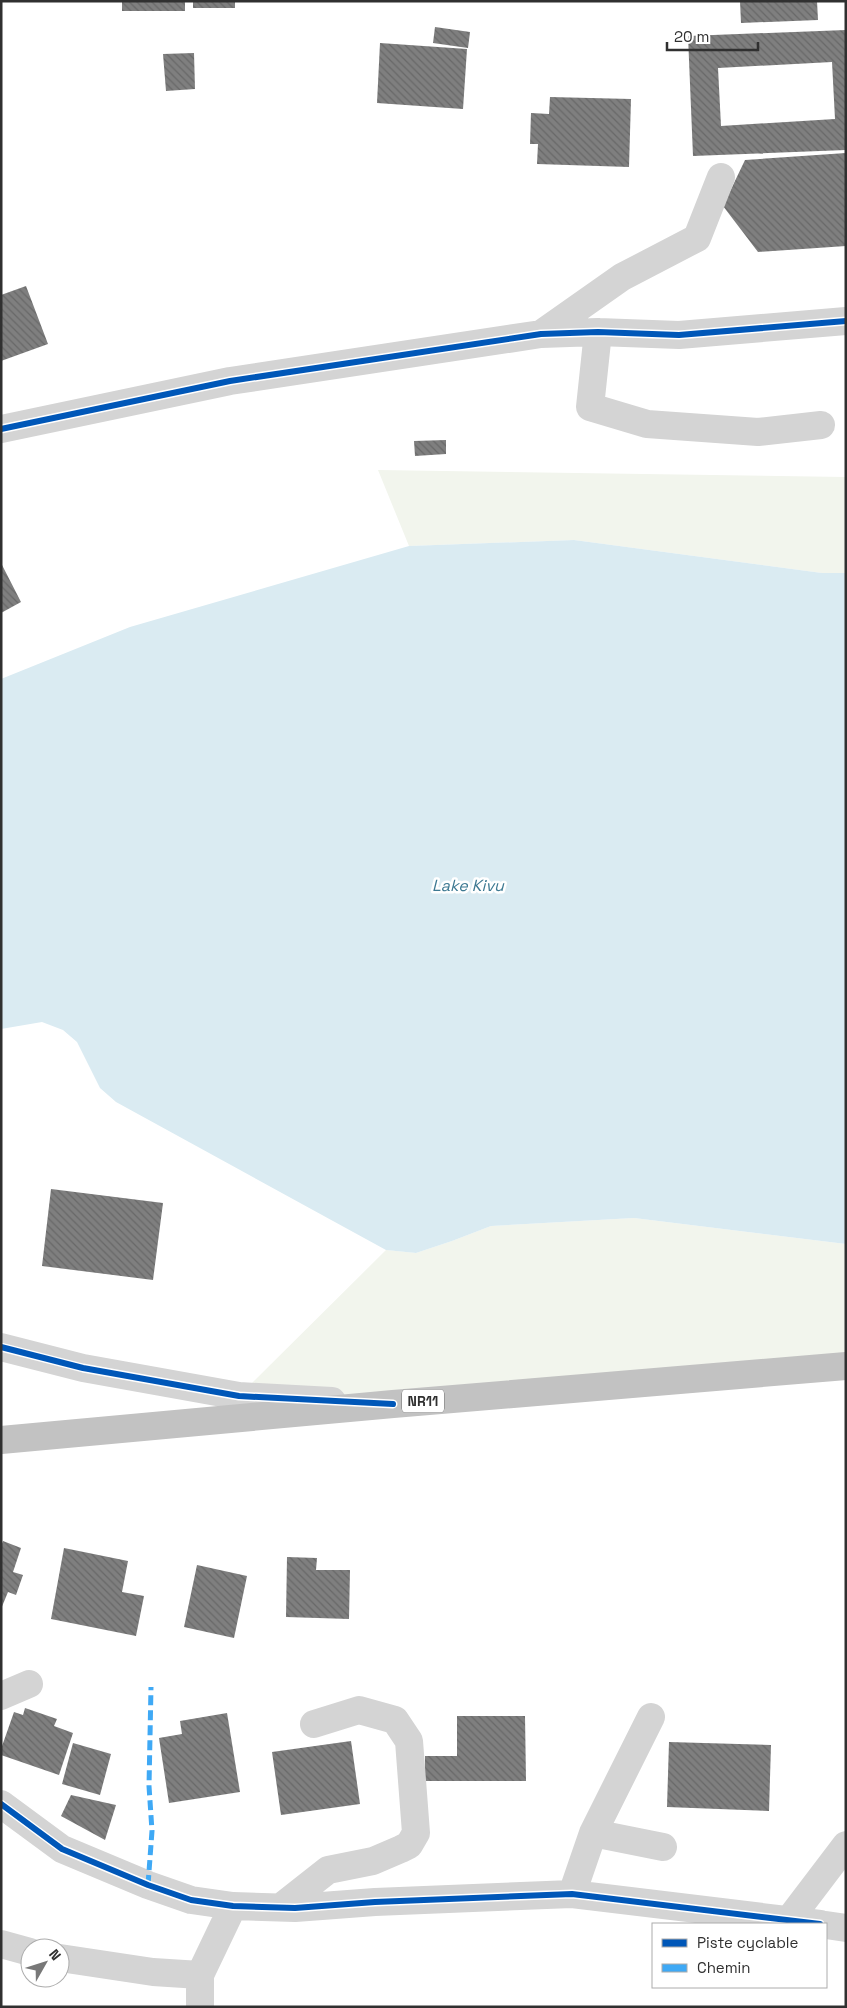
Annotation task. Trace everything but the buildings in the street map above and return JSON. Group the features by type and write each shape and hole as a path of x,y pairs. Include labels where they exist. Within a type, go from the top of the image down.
{"highway":[{"name":"NR11","path":"1,1440 394,1404 846,1366"}],"street":[{"path":"541,334 622,277 697,238 721,177"},
{"path":"1,429 230,380 541,334 598,332 680,335 846,321"},
{"path":"598,332 590,406 647,424 657,425 758,432 821,425"},
{"path":"1,1346 83,1368 239,1396 394,1404"},
{"path":"1,1696 29,1684"},
{"path":"280,1907 328,1870 372,1861 401,1849 409,1844 416,1834 409,1741 395,1720 359,1710 314,1724"},
{"path":"572,1894 593,1833 651,1718"},
{"path":"1,1804 62,1849 148,1885 192,1900 233,1906 280,1907 572,1894 812,1923"},
{"path":"593,1833 663,1846"},
{"path":"789,1920 846,1845"},
{"path":"200,2007 200,1975 233,1906"},
{"path":"827,1925 846,1928"},
{"path":"1,1944 20,1949"},
{"path":"70,1960 153,1972 200,1975"}],"shaded area":[{"path":"378,470 846,477 846,573 822,573 574,540 409,546"},
{"path":"634,1218 846,1244 846,1366 393,1404 239,1396 386,1250 416,1253 491,1226"}],"water":[{"name":"Lake Kivu","path":"574,540 822,573 846,573 846,1244 634,1218 491,1226 416,1253 386,1250 116,1102 100,1088 77,1042 63,1030 42,1022 1,1029 1,679 130,627 409,546"}],"marked path":[{"path":"148,1885 152,1831 149,1786 151,1687"}],"cycle path":[{"path":"1,429 230,381 541,334 598,332 679,335 846,321"},
{"path":"1,1347 83,1368 239,1396 393,1404"},
{"path":"1,1804 62,1849 148,1885 191,1900 233,1906 295,1908 375,1902 572,1894 812,1923"}]}
